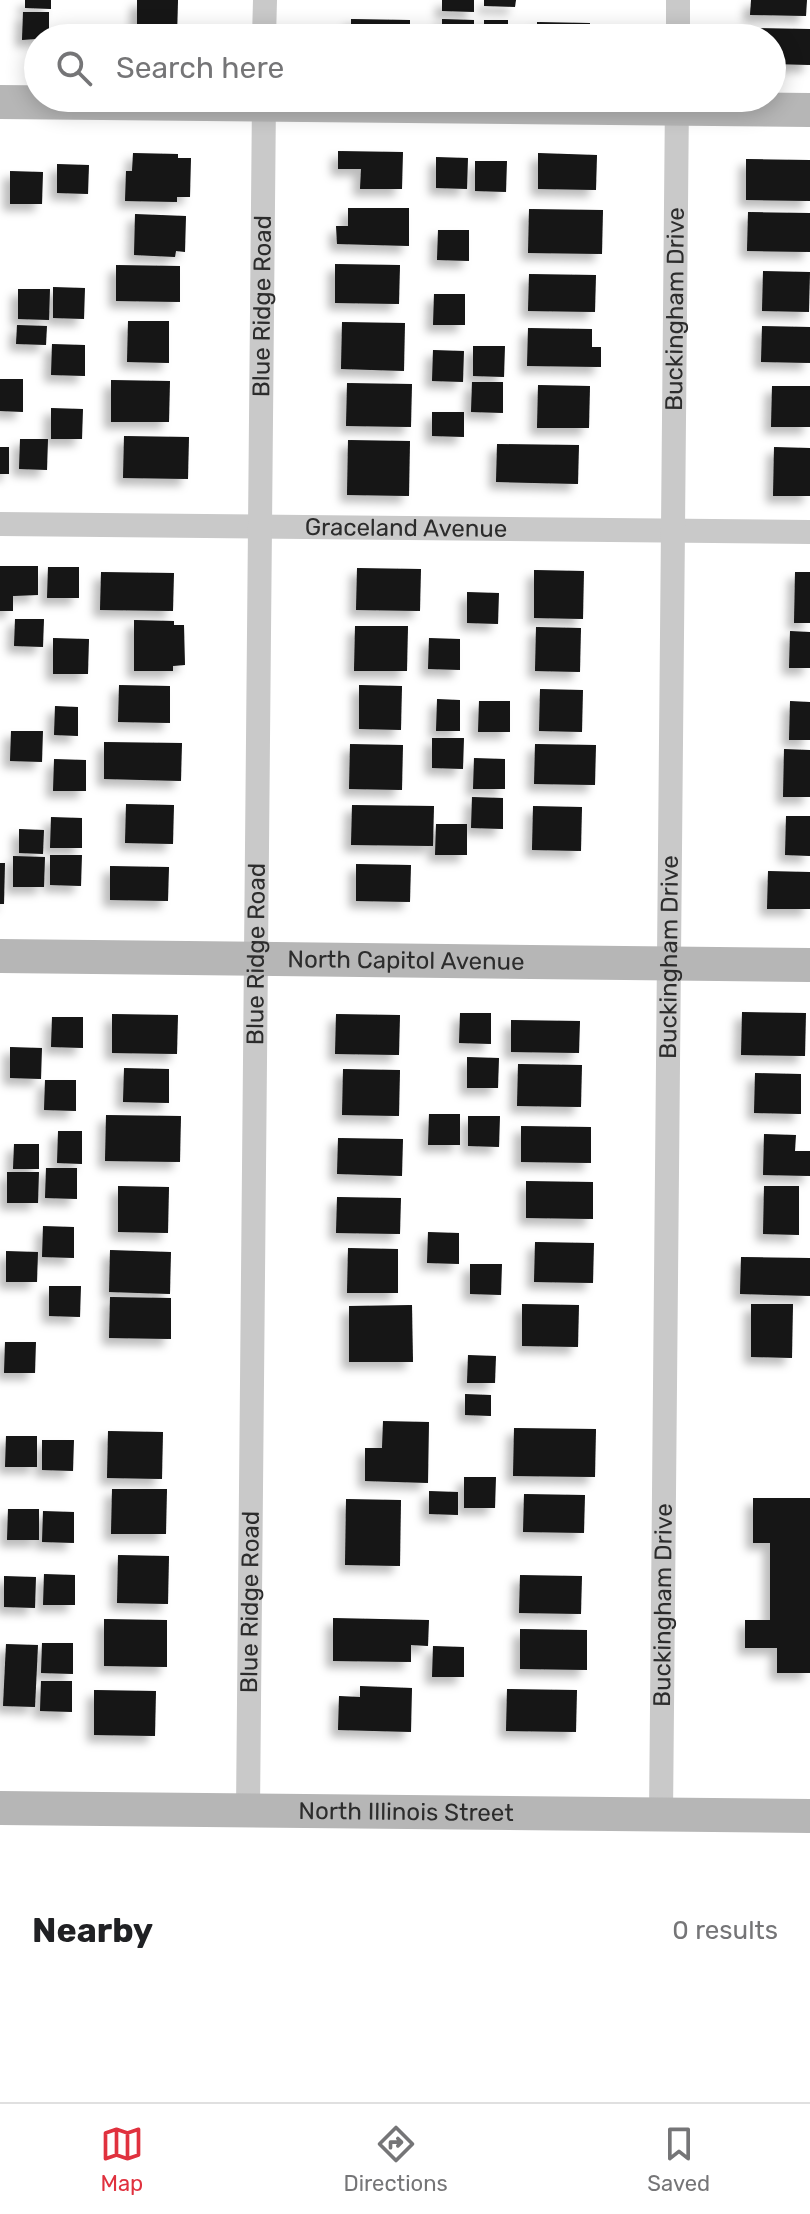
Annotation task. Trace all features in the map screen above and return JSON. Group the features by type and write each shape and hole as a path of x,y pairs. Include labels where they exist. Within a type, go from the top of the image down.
{"street":[{"path":"264,24 265,0"},
{"path":"678,0 678,24"},
{"path":"0,102 24,102"},
{"path":"786,109 810,110"},
{"name":"Blue Ridge Road","path":"248,1810 264,112"},
{"name":"Buckingham Drive","path":"661,1815 677,112"},
{"name":"Graceland Avenue","path":"0,524 810,532"},
{"name":"North Capitol Avenue","path":"0,956 810,965"},
{"name":"North Illinois Street","path":"0,1808 810,1816"}],"building":[{"path":"25,0 51,0 51,9 25,8"},
{"path":"137,0 178,0 177,24 137,24"},
{"path":"442,0 474,0 474,12 442,11"},
{"path":"484,0 516,0 515,7 484,6"},
{"path":"751,0 807,0 806,16 750,15"},
{"path":"23,12 49,12 49,24 24,24 22,40"},
{"path":"351,19 410,20 410,24 351,24"},
{"path":"442,19 474,20 474,24 442,24"},
{"path":"484,20 508,20 508,24 484,24"},
{"path":"537,22 590,23 590,24"},
{"path":"786,29 810,29 810,65 786,64"},
{"path":"338,151 403,152 402,189 360,189 361,169 338,169"},
{"path":"133,153 178,154 178,158 191,158 190,197 177,197 177,202 125,201 126,171 132,171"},
{"path":"538,153 597,155 596,190 538,189"},
{"path":"436,157 468,158 467,189 436,188"},
{"path":"746,159 810,160 810,201 746,200"},
{"path":"475,161 507,161 506,192 475,191"},
{"path":"57,164 89,165 88,194 57,193"},
{"path":"10,171 43,172 42,204 10,204"},
{"path":"348,208 409,208 409,246 337,244 336,226 348,226"},
{"path":"529,209 603,210 602,254 528,253"},
{"path":"748,212 810,213 810,252 747,251"},
{"path":"135,214 186,216 185,252 176,251 175,257 134,255"},
{"path":"438,230 469,230 469,261 437,260"},
{"path":"335,264 400,265 399,304 335,303"},
{"path":"116,265 180,266 180,302 116,301"},
{"path":"763,271 810,272 809,312 762,311"},
{"path":"529,274 596,275 595,312 528,311"},
{"path":"53,287 85,288 84,319 53,318"},
{"path":"18,289 50,289 49,320 18,319"},
{"path":"434,294 465,294 465,325 433,325"},
{"path":"128,321 169,321 169,363 127,362"},
{"path":"342,322 405,323 404,371 341,369"},
{"path":"17,325 47,326 46,345 16,344"},
{"path":"762,326 810,327 810,363 761,362"},
{"path":"528,328 592,329 592,347 601,347 601,367 527,366"},
{"path":"52,344 85,345 85,376 51,375"},
{"path":"473,346 505,346 504,377 473,376"},
{"path":"433,350 464,351 463,382 432,381"},
{"path":"0,379 23,379 23,412 0,411"},
{"path":"111,380 170,381 169,422 111,422"},
{"path":"472,382 503,382 503,413 471,412"},
{"path":"347,383 412,384 411,427 346,426"},
{"path":"538,385 590,386 589,428 537,428"},
{"path":"772,386 810,386 810,427 771,427"},
{"path":"51,408 83,409 82,439 51,439"},
{"path":"432,412 464,412 464,437 432,436"},
{"path":"124,436 189,437 188,479 123,478"},
{"path":"20,439 48,439 47,470 19,469"},
{"path":"348,440 410,441 409,496 347,495"},
{"path":"497,444 579,445 578,484 496,482"},
{"path":"0,447 9,447 9,474 0,474"},
{"path":"774,447 810,448 810,496 773,496"},
{"path":"0,566 38,566 38,595 13,596 13,611 0,611"},
{"path":"48,567 79,567 79,598 47,598"},
{"path":"357,568 421,569 420,611 356,610"},
{"path":"534,570 584,571 583,619 534,618"},
{"path":"101,572 174,573 173,611 100,610"},
{"path":"795,572 810,572 810,623 794,623"},
{"path":"467,592 499,593 498,624 467,623"},
{"path":"15,619 44,619 43,647 14,646"},
{"path":"134,620 174,621 174,625 184,625 185,665 173,666 173,671 134,671"},
{"path":"355,626 408,626 407,671 354,671"},
{"path":"536,627 581,628 580,672 535,671"},
{"path":"790,631 810,632 810,668 789,668"},
{"path":"53,638 89,639 88,674 53,674"},
{"path":"429,638 460,639 460,670 428,669"},
{"path":"119,685 170,686 170,723 118,722"},
{"path":"359,685 402,686 401,730 359,729"},
{"path":"540,689 583,690 582,732 539,731"},
{"path":"437,699 460,700 460,731 436,731"},
{"path":"479,701 510,701 510,732 478,732"},
{"path":"790,701 810,702 810,740 789,740"},
{"path":"55,706 78,707 78,736 54,735"},
{"path":"11,731 43,731 42,762 10,761"},
{"path":"432,738 464,738 463,769 432,768"},
{"path":"104,742 182,743 181,781 104,779"},
{"path":"350,744 403,745 402,790 349,789"},
{"path":"535,744 596,745 595,785 534,784"},
{"path":"784,749 810,750 810,797 783,797"},
{"path":"474,758 505,759 505,789 473,789"},
{"path":"54,759 86,760 86,791 53,791"},
{"path":"472,797 503,798 503,829 471,828"},
{"path":"126,804 174,805 173,844 125,843"},
{"path":"352,805 434,806 433,846 351,845"},
{"path":"533,806 582,807 581,851 532,850"},
{"path":"786,816 810,816 810,856 785,855"},
{"path":"51,817 82,818 82,848 50,848"},
{"path":"436,824 467,824 467,855 435,855"},
{"path":"19,829 44,830 43,854 19,853"},
{"path":"50,855 82,855 81,886 50,885"},
{"path":"13,856 45,857 44,887 13,887"},
{"path":"0,863 5,863 4,904 0,904"},
{"path":"356,864 411,865 410,902 356,901"},
{"path":"110,866 169,867 168,901 110,900"},
{"path":"768,871 810,872 810,909 767,909"},
{"path":"742,1012 806,1013 805,1056 741,1055"},
{"path":"460,1013 491,1013 491,1044 459,1043"},
{"path":"112,1014 178,1015 177,1054 112,1053"},
{"path":"336,1014 400,1015 399,1055 335,1054"},
{"path":"52,1017 83,1017 83,1048 51,1047"},
{"path":"511,1020 580,1021 579,1053 511,1052"},
{"path":"10,1047 42,1048 41,1079 10,1078"},
{"path":"467,1057 499,1058 498,1088 467,1088"},
{"path":"518,1064 582,1065 581,1107 517,1106"},
{"path":"124,1068 169,1069 169,1103 123,1102"},
{"path":"343,1069 400,1070 399,1116 342,1115"},
{"path":"755,1073 801,1074 801,1114 754,1113"},
{"path":"45,1080 76,1080 76,1111 44,1110"},
{"path":"429,1114 460,1114 460,1145 428,1145"},
{"path":"106,1115 181,1116 180,1162 105,1161"},
{"path":"468,1116 500,1116 499,1147 468,1146"},
{"path":"521,1126 591,1127 591,1163 521,1162"},
{"path":"58,1131 82,1131 82,1164 57,1163"},
{"path":"764,1134 796,1135 795,1151 810,1151 810,1176 763,1175"},
{"path":"338,1138 403,1139 402,1176 337,1174"},
{"path":"14,1144 39,1144 39,1169 13,1169"},
{"path":"46,1168 77,1168 77,1199 45,1198"},
{"path":"7,1172 39,1172 38,1203 7,1203"},
{"path":"526,1181 593,1182 593,1219 526,1218"},
{"path":"118,1186 169,1187 168,1233 118,1232"},
{"path":"764,1186 799,1186 799,1235 763,1234"},
{"path":"337,1197 401,1198 400,1234 336,1233"},
{"path":"43,1226 74,1227 74,1258 42,1257"},
{"path":"428,1232 459,1233 459,1264 427,1263"},
{"path":"535,1242 594,1243 593,1283 534,1282"},
{"path":"348,1248 398,1249 398,1293 347,1293"},
{"path":"110,1250 171,1252 170,1294 109,1292"},
{"path":"6,1251 38,1252 37,1282 6,1282"},
{"path":"741,1257 810,1258 810,1296 740,1294"},
{"path":"470,1264 502,1264 501,1295 470,1294"},
{"path":"49,1286 81,1286 80,1317 49,1316"},
{"path":"110,1297 171,1298 171,1339 109,1338"},
{"path":"522,1304 579,1305 578,1347 522,1346"},
{"path":"751,1304 793,1304 792,1358 751,1357"},
{"path":"412,1305 413,1362 349,1362 349,1306"},
{"path":"5,1342 36,1342 35,1373 4,1373"},
{"path":"468,1355 496,1356 495,1383 467,1383"},
{"path":"465,1394 491,1395 491,1416 465,1415"},
{"path":"383,1421 429,1422 428,1483 365,1481 365,1448 382,1448"},
{"path":"514,1428 596,1429 595,1477 513,1476"},
{"path":"108,1431 163,1432 162,1479 107,1478"},
{"path":"6,1436 37,1436 37,1467 5,1467"},
{"path":"42,1440 74,1440 73,1471 42,1470"},
{"path":"464,1477 496,1477 495,1508 464,1508"},
{"path":"112,1489 167,1489 166,1534 111,1534"},
{"path":"429,1491 458,1492 458,1515 429,1514"},
{"path":"524,1494 585,1495 584,1533 523,1532"},
{"path":"753,1498 810,1498 810,1673 777,1673 777,1648 745,1648 745,1620 770,1620 770,1543 753,1543"},
{"path":"346,1499 401,1500 400,1566 345,1565"},
{"path":"8,1509 39,1509 39,1540 7,1540"},
{"path":"43,1511 74,1512 74,1543 42,1542"},
{"path":"118,1555 169,1556 168,1604 117,1603"},
{"path":"44,1574 75,1575 75,1605 43,1605"},
{"path":"520,1575 582,1576 581,1614 519,1613"},
{"path":"4,1576 36,1577 35,1608 4,1607"},
{"path":"333,1618 429,1620 428,1646 411,1645 411,1662 333,1661"},
{"path":"104,1619 167,1620 167,1667 104,1666"},
{"path":"520,1629 587,1630 587,1670 520,1669"},
{"path":"42,1643 73,1643 73,1674 41,1673"},
{"path":"6,1644 38,1645 35,1707 3,1706"},
{"path":"433,1646 464,1647 464,1677 432,1677"},
{"path":"41,1681 72,1681 72,1712 40,1711"},
{"path":"360,1686 412,1688 411,1732 338,1730 339,1696 360,1697"},
{"path":"507,1689 577,1690 576,1732 506,1731"},
{"path":"94,1690 156,1691 155,1736 94,1735"}]}
